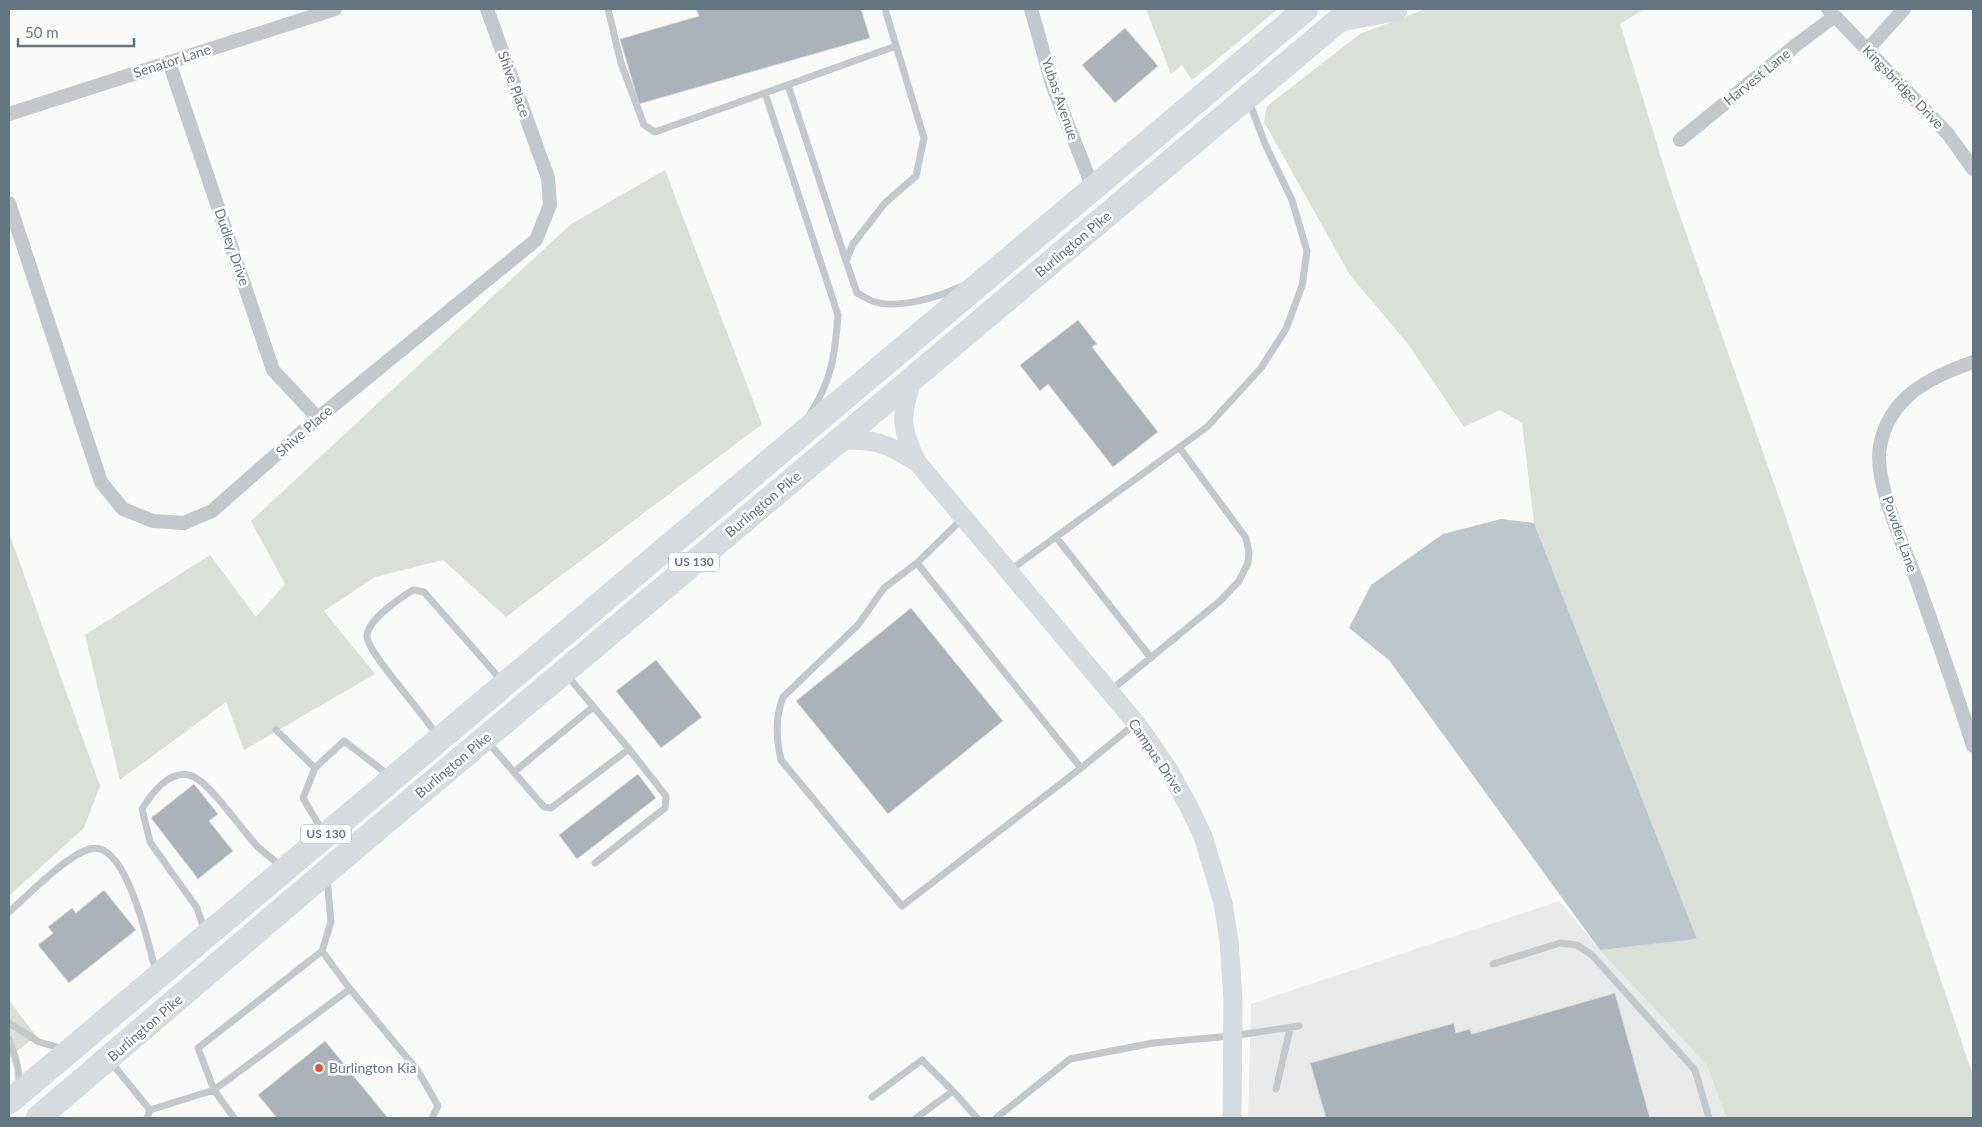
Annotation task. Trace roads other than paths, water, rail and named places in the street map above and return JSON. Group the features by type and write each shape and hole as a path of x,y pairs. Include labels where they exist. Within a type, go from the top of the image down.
{"highway":[{"name":"Burlington Pike","path":"12,1099 438,738 1306,9"},
{"path":"1346,14 1395,9"},
{"name":"Burlington Pike","path":"43,1116 326,872 1346,14"}],"street":[{"name":"Senator Lane","path":"9,114 335,9"},
{"name":"Shive Place","path":"9,203 101,482 123,509 153,521 184,523 212,511 318,418 536,240 550,205 548,178 487,9"},
{"name":"Yubas Avenue","path":"1031,9 1054,87 1093,188"},
{"path":"1867,50 1904,9"},
{"name":"Kingsbridge Drive","path":"1832,12 1948,134 1973,169"},
{"name":"Harvest Lane","path":"1680,140 1796,45 1832,12"},
{"name":"Dudley Drive","path":"169,62 273,370 318,418"},
{"name":"Powder Lane","path":"1973,362 1929,379 1907,396 1897,406 1883,433 1879,448 1882,480 1973,746"},
{"name":"Campus Drive","path":"914,378 905,401 903,420 906,440 917,462 1136,723 1169,770 1190,809 1214,872 1223,903 1229,941 1232,973 1232,1118"},
{"name":"Campus Drive","path":"838,441 876,441 894,447 917,462"}],"lane":[{"path":"608,9 621,63 644,125 655,132 896,46"},
{"path":"846,262 853,244 885,203 916,176 924,138 885,9"},
{"path":"788,85 857,293 876,302 907,303 949,292 997,270"},
{"path":"765,93 838,316 835,354 824,392 792,442"},
{"path":"1008,571 1207,426 1261,368 1286,329 1304,279 1307,251 1292,200 1265,144 1247,97"},
{"path":"1110,692 1220,601 1239,581 1248,563 1249,552 1246,538 1179,447"},
{"path":"963,518 917,563 884,588 858,626 783,697 777,712 776,736 781,760 902,906 1081,768 1136,723"},
{"path":"1056,537 1151,658"},
{"path":"917,563 1081,768"},
{"path":"438,738 424,716 374,654 366,641 367,632 372,624 387,610 413,590 424,592 504,683"},
{"path":"565,672 666,796 665,808 595,863"},
{"path":"514,772 593,707"},
{"path":"276,730 315,768"},
{"path":"485,739 544,806 551,808 629,750"},
{"path":"325,834 303,798 315,768 344,741 392,777"},
{"path":"206,934 197,908 150,842 144,825 142,809 148,798 162,784 176,775 190,775 197,778 214,794 258,847 284,868"},
{"path":"9,912 75,856 91,849 102,848 113,855 128,881 158,976"},
{"path":"223,1118 232,1115 214,1090 198,1048 322,951 330,922 326,872"},
{"path":"1493,964 1560,943 1576,945 1592,955 1695,1070 1710,1118"},
{"path":"322,951 350,989 418,1071 438,1106 432,1118"},
{"path":"150,1110 214,1090 350,989"},
{"path":"9,1024 39,1042 69,1050"},
{"path":"996,1118 1070,1059 1153,1043 1232,1036 1290,1029 1299,1026"},
{"path":"1276,1089 1290,1029"},
{"path":"9,1039 16,1060 19,1079 12,1099"},
{"path":"108,1059 150,1110"},
{"path":"872,1097 922,1060 977,1118"},
{"path":"916,1118 953,1092"},
{"path":"147,1118 150,1110"}],"place":[{"name":"Burlington Kia","path":"319,1068"}]}
